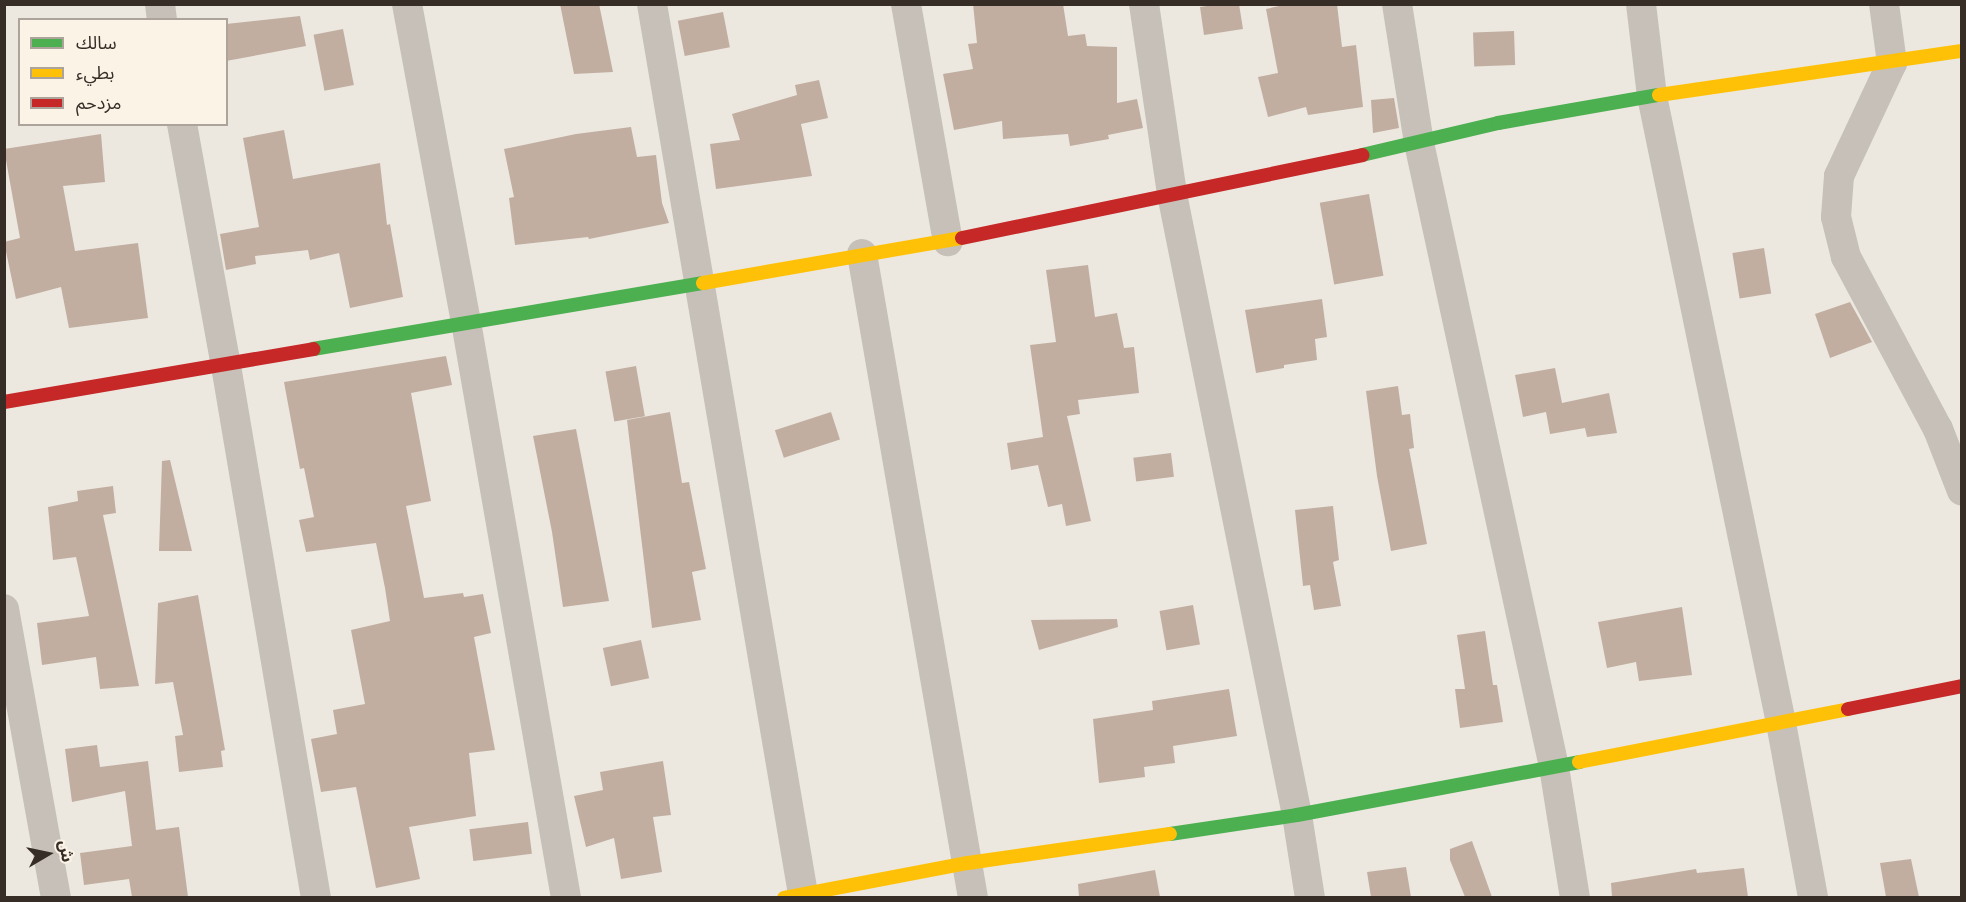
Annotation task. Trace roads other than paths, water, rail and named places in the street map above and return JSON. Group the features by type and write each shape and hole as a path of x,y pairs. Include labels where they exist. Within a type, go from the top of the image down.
{"street":[{"path":"407,4 466,322 566,897"},
{"path":"652,4 797,896 968,862 1297,815 1781,723 1962,686"},
{"path":"906,4 948,241"},
{"path":"1144,4 1172,194 1297,815 1310,897"},
{"path":"1397,4 1419,143 1554,767 1575,897"},
{"path":"1641,4 1652,96 1781,723 1813,897"},
{"path":"1884,4 1892,63 1839,176 1836,217 1846,257 1938,429 1962,491"},
{"path":"4,402 226,366 466,322 948,241 1419,143 1498,123 1652,96 1892,63 1962,51"},
{"path":"182,126 226,366 316,897"},
{"path":"862,254 973,897"},
{"path":"4,609 56,897"}]}
